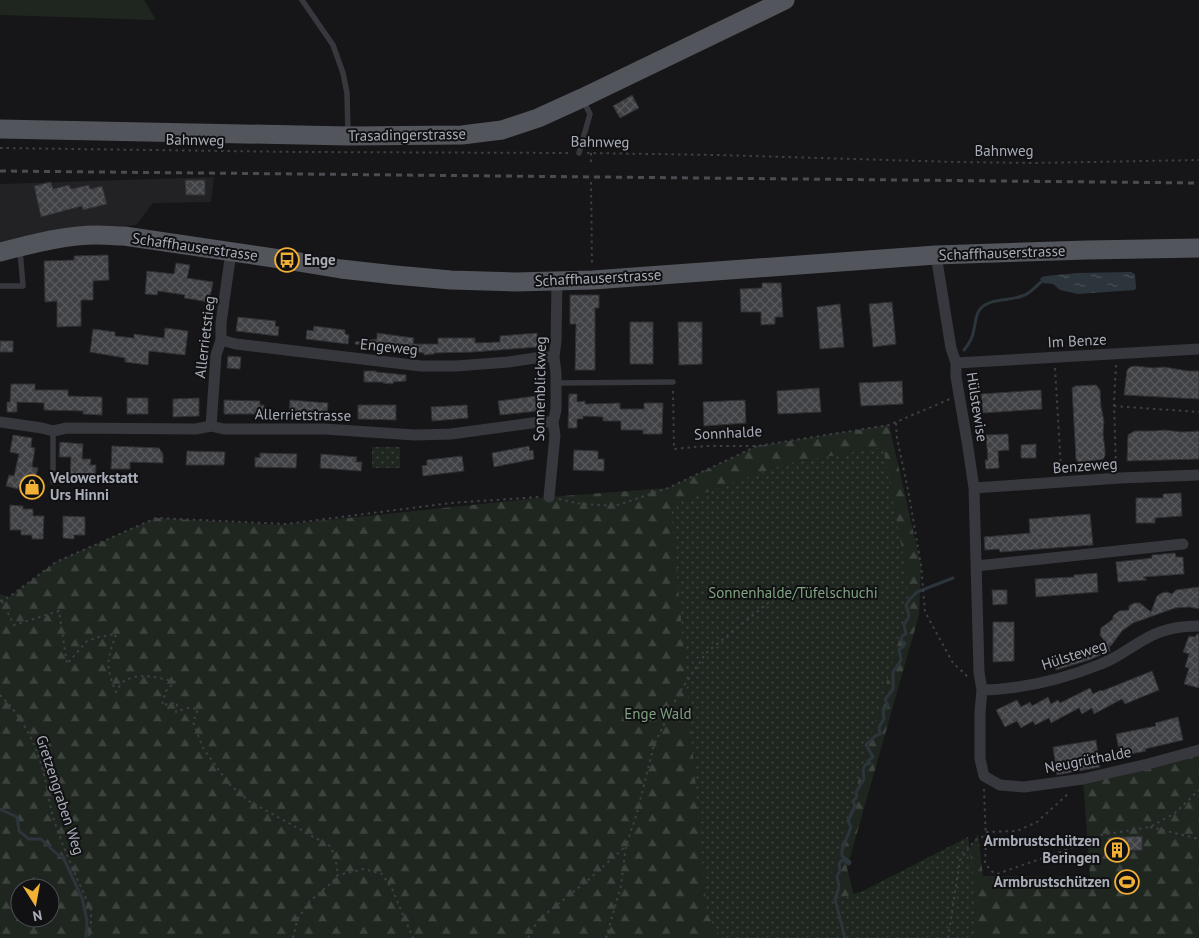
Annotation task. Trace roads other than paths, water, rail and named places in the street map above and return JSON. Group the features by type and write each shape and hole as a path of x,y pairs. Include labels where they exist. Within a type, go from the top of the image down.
{"main road":[{"name":"Trasadingerstrasse","path":"0,129 348,136 462,134 494,131 538,118 785,0"},
{"name":"Schaffhauserstrasse","path":"0,252 54,239 97,235 124,236 341,269 404,276 451,280 557,282 936,255 1199,248"}],"street":[{"name":"Allerrietstieg","path":"211,426 216,355 221,340 221,323 231,252"},
{"name":"Hülstewise","path":"936,255 951,348 956,363 956,377 968,441 974,488 979,672 982,690 980,759 984,776"},
{"name":"Sonnenblickweg","path":"549,497 555,435 553,422 556,410 554,357 557,282"},
{"name":"Engeweg","path":"221,340 246,345 421,366 456,366 554,357"},
{"name":"Im Benze","path":"956,363 1199,349"},
{"name":"Allerrietstrasse","path":"0,422 53,430 67,428 196,429 211,426 224,429 324,429 415,435 452,434 539,422 553,422"},
{"name":"Benzeweg","path":"974,488 1120,478 1199,475"},
{"path":"976,566 1183,544"},
{"name":"Hülsteweg","path":"982,690 1027,685 1070,675 1117,657 1150,636 1164,630 1199,626"},
{"name":"Neugrüthalde","path":"984,776 1000,785 1024,787 1083,779 1199,750"}],"lane":[{"path":"302,0 332,44 343,73 347,93 348,136"},
{"path":"579,153 590,114 582,98"},
{"path":"0,286 23,286 20,247"},
{"path":"556,383 672,382"},
{"path":"53,430 53,482"}],"water":[{"path":"1131,272 1135,274 1135,290 1078,294 1060,290 1053,284 1043,283 1040,279 1046,276 1077,273"}],"waterway":[{"path":"964,350 972,338 977,315 981,308 995,301 1025,295 1041,282"},
{"path":"845,938 835,899 839,887 837,876 840,871 839,864 842,860 849,864 850,862 842,856 842,850 851,827 848,821 855,806 853,801 857,797 856,792 864,779 863,770 865,765 870,763 868,761 873,757 866,745 875,736 880,734 879,727 884,719 883,711 888,705 885,700 893,689 893,672 901,660 899,649 905,643 901,641 902,636 906,634 904,625 909,616 906,605 917,592 953,578"},
{"path":"0,809 17,817 19,831 29,839 41,839 58,855 63,857 82,898 87,920 86,938"}],"railway":[{"path":"0,171 1199,183"}],"place":[{"name":"Enge","path":"287,260"},
{"name":"Velowerkstatt Urs Hinni","path":"32,487"},
{"name":"Armbrustschützen Beringen","path":"1117,850"},
{"name":"Armbrustschützen","path":"1127,882"}],"park label":[{"name":"Sonnenhalde/Tüfelschuchi","path":"793,593"},
{"name":"Enge Wald","path":"658,714"}]}
